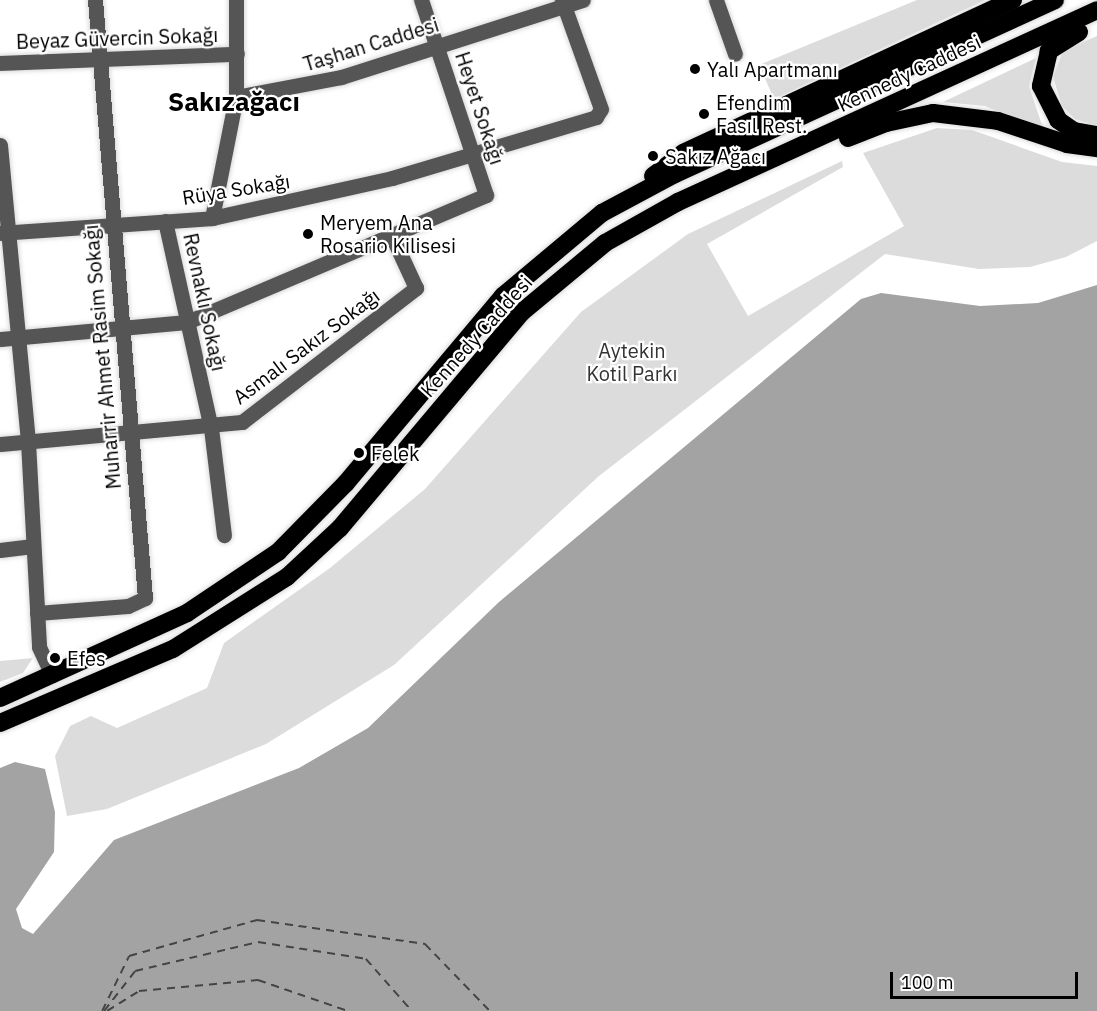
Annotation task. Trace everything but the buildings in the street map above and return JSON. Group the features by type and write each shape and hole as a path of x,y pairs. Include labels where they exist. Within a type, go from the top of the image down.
{"highway":[{"path":"632,196 682,153 1013,0"},
{"name":"Kennedy Caddesi","path":"0,698 187,613 278,552 346,483 503,296 564,241 632,196 1055,0"},
{"name":"Kennedy Caddesi","path":"0,723 173,649 258,599 340,528 537,298 641,221 1097,10"},
{"path":"1097,22 1049,51 1041,86 1058,120 1074,131 1097,135"},
{"path":"742,174 886,123 933,113 998,121 1066,144 1097,148"}],"street":[{"name":"Muharrir Ahmet Rasim Sokağı","path":"37,613 128,606 145,598 119,328 95,0"},
{"path":"212,218 236,97 236,0"},
{"name":"Heyet Sokağı","path":"392,236 486,195 421,0"},
{"name":"Taşhan Caddesi","path":"236,97 341,77 563,3 583,0"},
{"path":"716,0 735,54"},
{"name":"Rüya Sokağı","path":"4,232 212,218 392,178 596,117 601,110 563,3"},
{"name":"Beyaz Güvercin Sokağı","path":"0,63 237,54"},
{"path":"0,145 4,232 18,338 28,442 39,647 52,675"},
{"name":"Revnaklı Sokağı","path":"165,221 211,428 224,535"},
{"path":"0,339 187,322 392,236"},
{"name":"Asmalı Sakız Sokağı","path":"0,444 211,428 242,422 416,288 392,236"},
{"path":"0,550 33,546"}],"green space":[{"path":"917,0 985,0 774,99 759,65"},
{"path":"1097,36 1097,126 1075,119 1062,106 1053,77 1063,51"},
{"path":"1036,58 1029,86 1044,131 985,106 943,102"},
{"name":"Aytekin Kotil Parkı","path":"937,128 972,130 1062,162 1097,166 1097,241 1066,257 1030,267 979,269 885,254 599,476 394,665 266,744 107,809 67,816 55,756 70,726 91,716 117,728 207,688 224,643 330,568 425,489 581,312 688,234 842,161 843,167 707,244 748,316 904,226 863,153"},
{"path":"33,658 23,673 0,682 0,661"}],"shaded area":[{"path":"1097,285 1097,1011 0,1011 0,768 15,762 45,769 55,812 54,852 16,909 22,928 33,934 114,840 299,768 368,728 499,602 861,299 881,293 980,306 1038,303"}],"ferry route":[{"path":"102,1011 129,956 257,920 425,944 490,1011"},
{"path":"104,1011 135,971 258,942 366,959 412,1011"},
{"path":"107,1011 139,991 258,980 348,1011"}],"place":[{"name":"Yalı Apartmanı","path":"695,69"},
{"name":"Efendim Fasıl Rest.","path":"704,114"},
{"name":"Sakız Ağacı","path":"653,156"},
{"name":"Meryem Ana Rosario Kilisesi","path":"308,234"},
{"name":"Felek","path":"359,453"},
{"name":"Efes","path":"55,658"}],"district":[{"name":"Sakızağacı","path":"234,102"}]}
